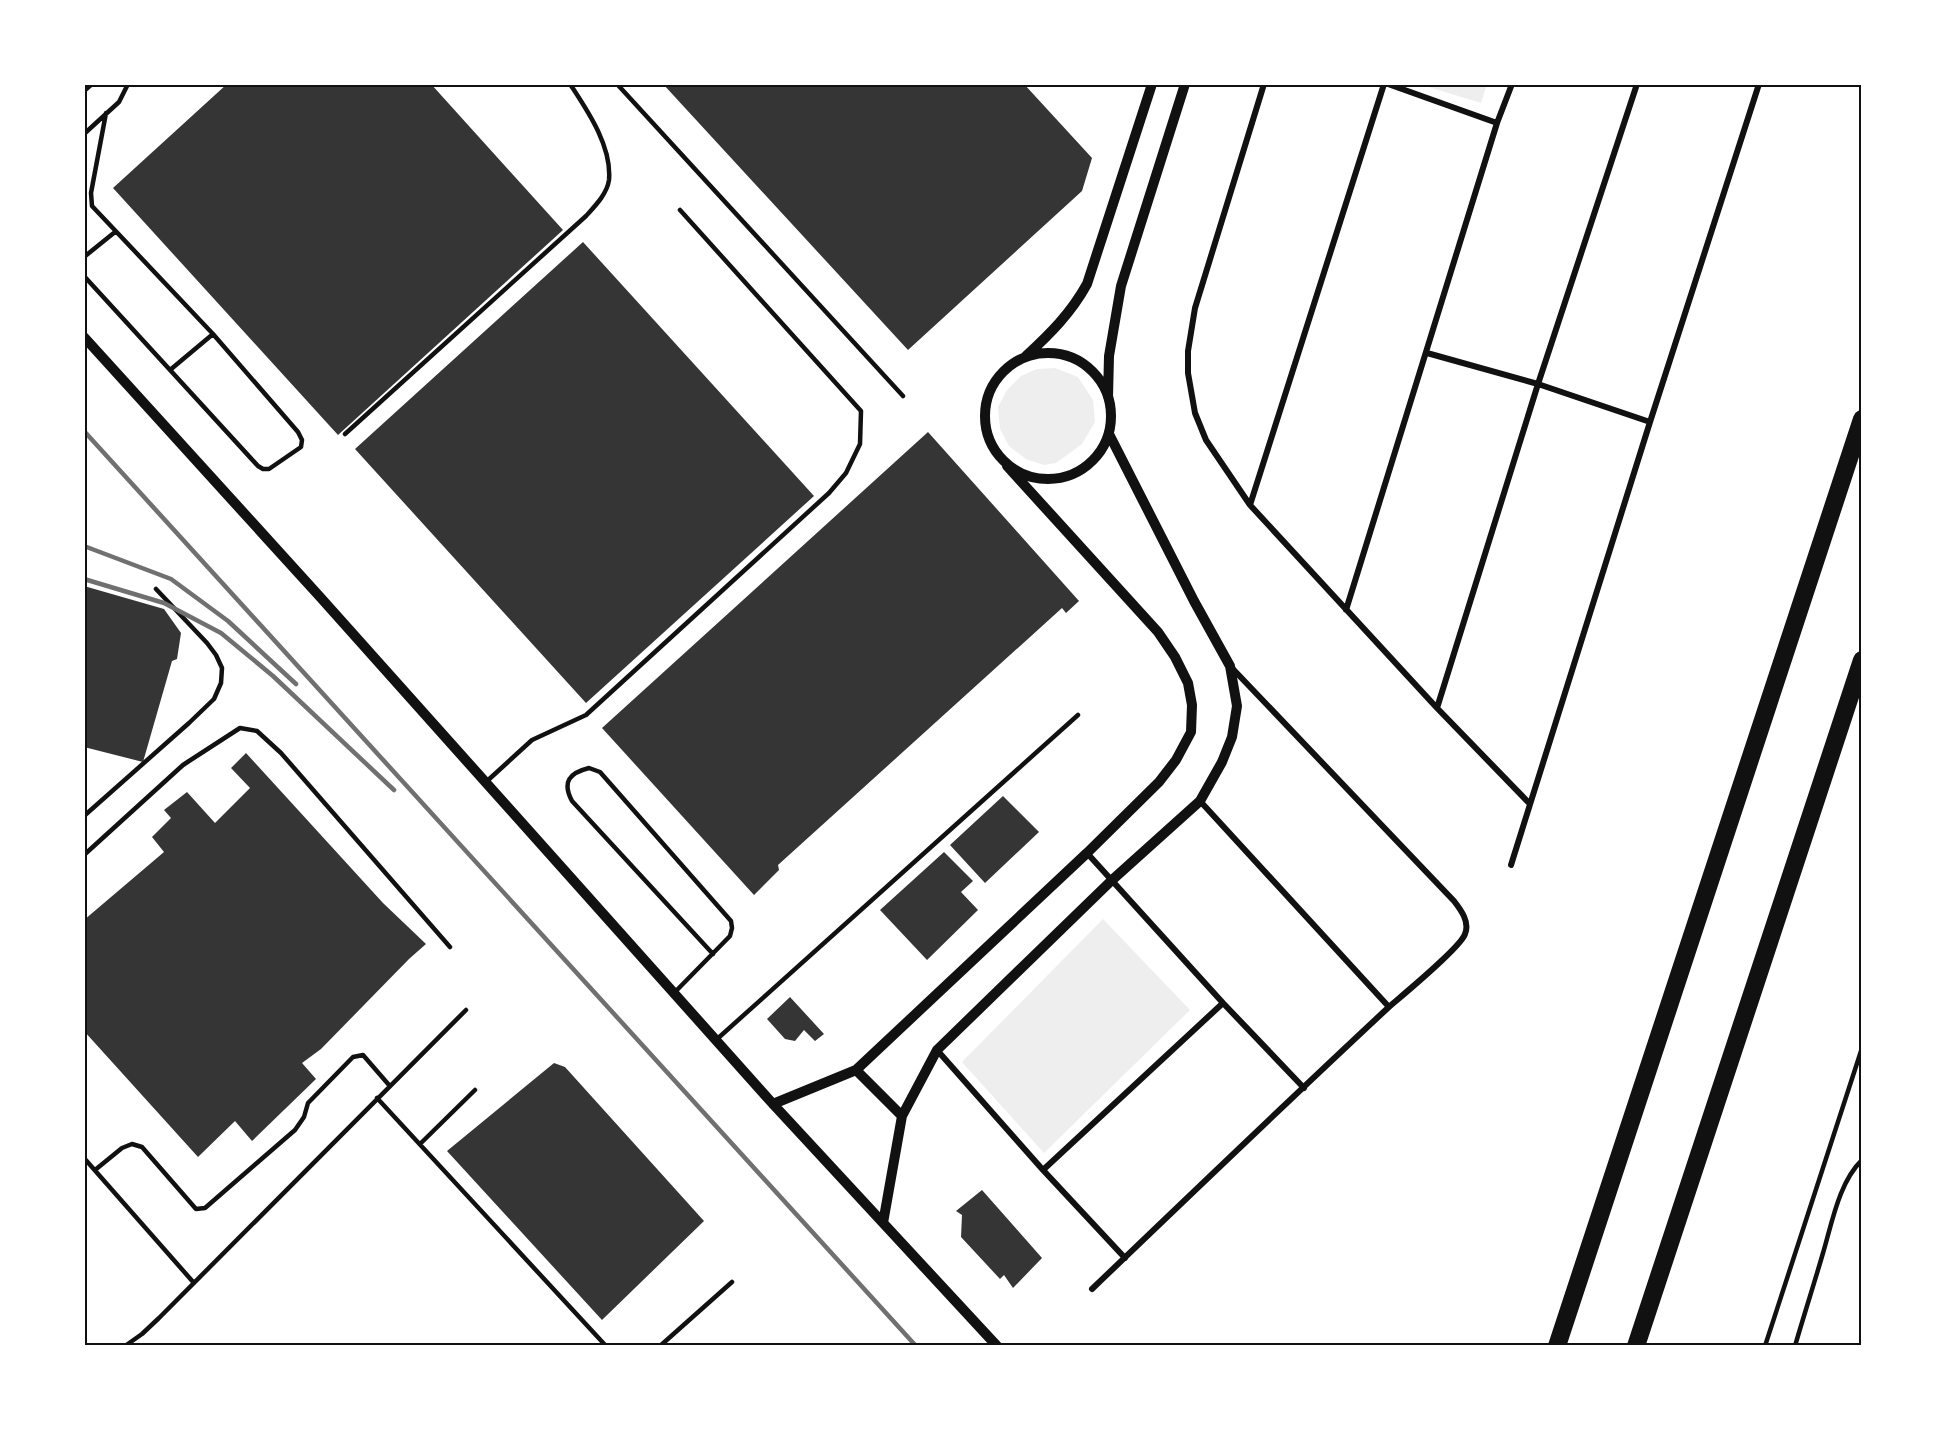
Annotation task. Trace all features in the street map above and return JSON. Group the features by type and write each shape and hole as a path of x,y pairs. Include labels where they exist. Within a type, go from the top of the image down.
{"highway":[{"path":"1557,1346 1862,419"},
{"path":"1636,1346 1862,660"}],"street":[{"path":"773,1104 856,1070 1159,782 1176,760 1191,732 1192,705 1188,683 1175,657 1158,632 1007,466 993,448 985,428 985,405 993,384 1007,368 1026,357 1060,323 1077,303 1087,284 1152,84"},
{"path":"1007,466 1036,479 1067,477 1093,461 1109,434 1110,356 1121,286 1185,84"},
{"path":"1264,84 1195,308 1188,351 1195,413 1206,440 1250,505 1437,708 1529,803"},
{"path":"1250,505 1386,84 1497,123"},
{"path":"1346,610 1497,123 1512,84"},
{"path":"1437,708 1538,384 1637,84"},
{"path":"1511,865 1759,84"},
{"path":"84,337 773,1104 997,1346"},
{"path":"1427,352 1538,384 1650,422"},
{"path":"1026,357 1051,353 1076,359 1096,375 1108,397"},
{"path":"1092,1289 1456,946 1466,934 1463,914 1454,901 1230,666 1194,601 1109,434"},
{"path":"883,1223 902,1116 921,1077 938,1050 1111,881 1200,801 1222,762 1232,737 1237,706 1230,666"},
{"path":"1200,801 1389,1007"},
{"path":"1087,852 1223,1003 1304,1088"},
{"path":"1043,1170 1223,1003"},
{"path":"938,1050 1043,1170 1125,1258"},
{"path":"856,1070 902,1116"}],"lane":[{"path":"84,91 92,84"},
{"path":"84,134 119,102 128,84"},
{"path":"345,434 586,216 601,198 609,181 607,155 596,129 570,84"},
{"path":"617,84 903,396"},
{"path":"84,276 253,461 263,469 276,465 301,447 302,440 298,432 141,255 92,206 91,193 106,113"},
{"path":"486,782 532,740 586,715 829,493 846,473 860,444 861,411 680,210"},
{"path":"84,257 115,231"},
{"path":"170,370 213,334"},
{"path":"84,816 214,699 221,683 222,668 216,655 156,589"},
{"path":"716,1040 1078,715"},
{"path":"84,855 183,765 240,728 257,731 281,753 450,946"},
{"path":"674,993 713,954 730,936 732,928 730,921 725,912 600,772 589,768 573,774 567,782 567,792 572,801 713,954"},
{"path":"125,1346 142,1334 194,1283 466,1010"},
{"path":"1765,1346 1862,1048"},
{"path":"95,1170 122,1148 132,1144 142,1147 196,1209 205,1208 295,1130 304,1117 308,1103 353,1057 363,1055 389,1085"},
{"path":"1856,1065 1862,1071"},
{"path":"420,1144 475,1090"},
{"path":"377,1098 606,1346"},
{"path":"84,1158 194,1283"},
{"path":"1795,1346 1841,1195 1856,1166 1862,1160"},
{"path":"660,1346 732,1282"}],"shaded area":[{"path":"1419,84 1487,84 1481,103"},
{"path":"1055,368 1078,377 1093,400 1095,422 1082,444 1056,463 1044,465 1026,459 1009,446 1000,429 998,407 1007,390 1021,376 1037,369"},
{"path":"1103,919 1190,1010 1044,1153 962,1062"}],"building":[{"path":"227,84 431,84 563,230 338,435 113,188"},
{"path":"663,84 1024,84 1092,158 1082,191 908,350"},
{"path":"583,242 814,496 586,703 355,449"},
{"path":"928,432 1079,601 1066,613 1062,608 778,865 779,870 754,895 602,728"},
{"path":"84,586 164,609 181,633 177,659 172,661 143,762 84,747"},
{"path":"246,753 383,903 426,944 321,1049 302,1063 316,1079 252,1141 235,1121 198,1157 84,1031 84,920 164,852 152,837 171,818 164,810 187,792 215,823 250,788 231,768"},
{"path":"1003,796 1039,832 985,883 950,845"},
{"path":"944,852 973,881 961,892 978,910 927,960 880,910"},
{"path":"790,997 824,1034 815,1041 804,1030 795,1041 785,1039 767,1019"},
{"path":"554,1063 565,1067 704,1221 602,1320 447,1151"},
{"path":"982,1190 1042,1258 1013,1288 1004,1275 1000,1279 961,1237 962,1215 956,1211"}],"railway":[{"path":"84,431 916,1346"},
{"path":"84,546 171,579 228,621 296,684"},
{"path":"84,579 164,603 221,633 273,676 394,790"}]}
